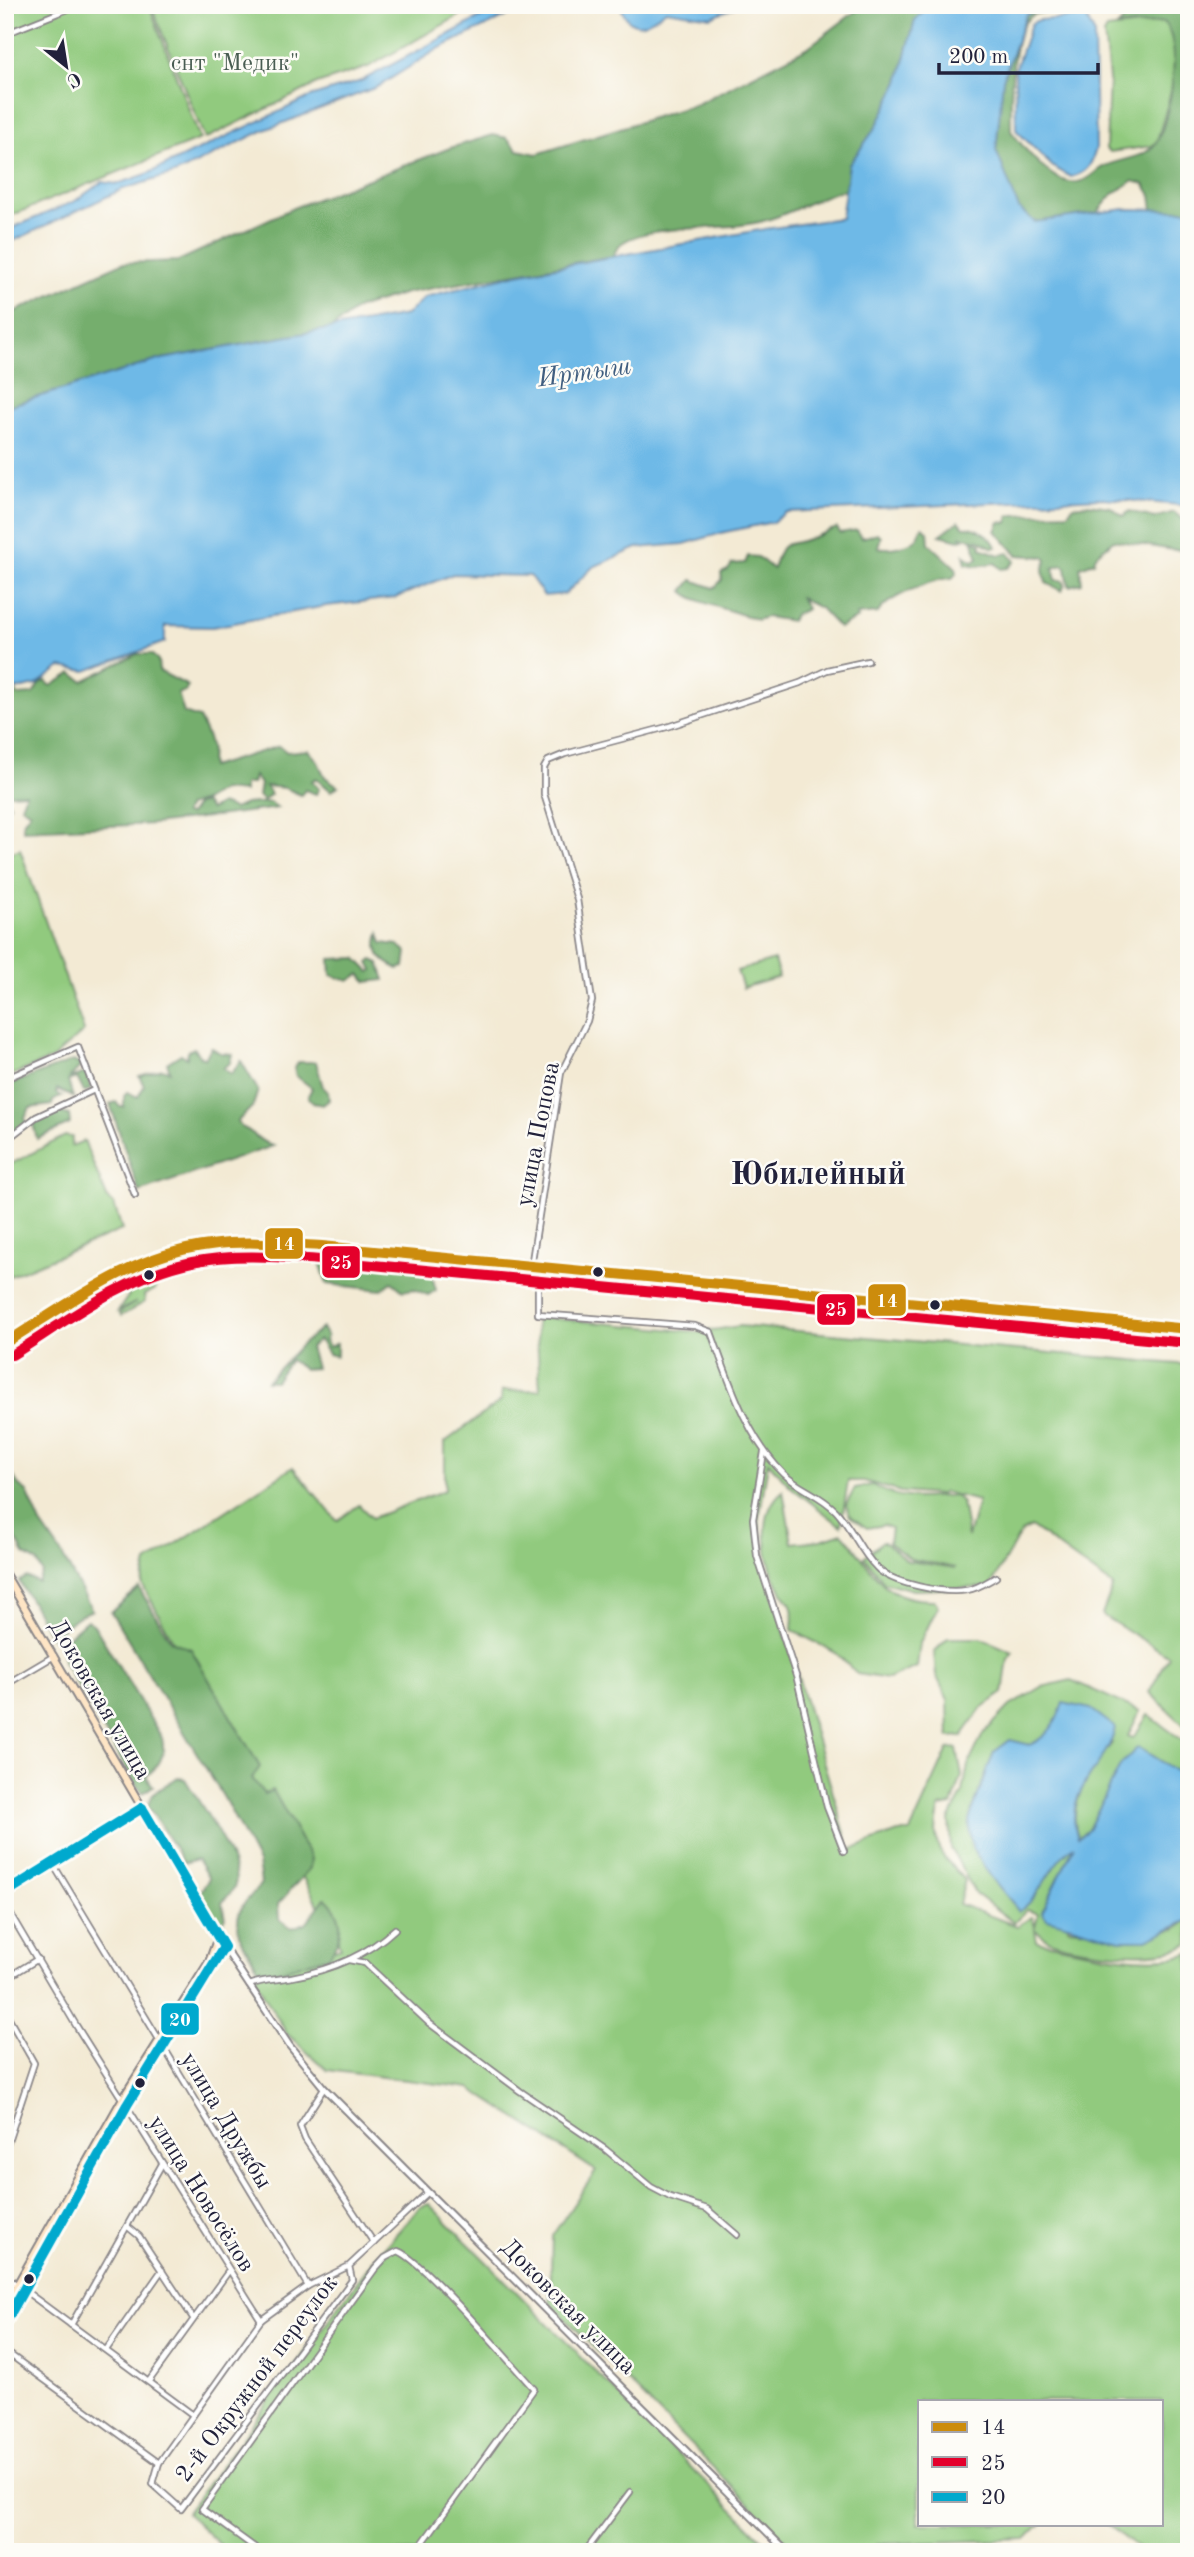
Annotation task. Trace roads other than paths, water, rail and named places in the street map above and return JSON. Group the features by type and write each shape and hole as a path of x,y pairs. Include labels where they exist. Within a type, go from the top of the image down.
{"main road":[{"name":"Доковская улица","path":"5,1574 224,1947"},
{"path":"5,1893 142,1808"},
{"path":"5,2323 209,1962 218,1937"},
{"path":"5,2306 123,2098 224,1947"}],"street":[{"path":"5,34 78,5"},
{"name":"улица Попова","path":"764,1451 748,1424 712,1332 695,1326 538,1314 534,1267 561,1073 587,1021 592,1001 575,893 544,794 544,768 548,761 565,754 667,727 800,683 827,670 868,661"},
{"path":"5,1079 78,1047 135,1195"},
{"path":"5,1141 36,1117 94,1090"},
{"path":"5,1152 9,1161"},
{"path":"5,1343 126,1271 173,1252 220,1243 263,1242 1189,1329"},
{"path":"5,1322 14,1338"},
{"path":"764,1451 787,1477 820,1496 836,1511 874,1566 884,1575 905,1583 954,1591 978,1587 996,1577"},
{"path":"764,1451 753,1519 757,1556 796,1679 827,1807 844,1851"},
{"path":"5,1685 54,1656"},
{"name":"улица Дружбы","path":"52,1864 308,2286"},
{"name":"улица Новосёлов","path":"5,1905 228,2272 261,2320"},
{"path":"249,1986 263,1979 318,1972 349,1960 378,1944 395,1929"},
{"name":"Доковская улица","path":"224,1947 249,1986 324,2088 787,2552"},
{"path":"5,1979 38,1959"},
{"path":"349,1960 365,1963 429,2023 520,2091 605,2149 652,2187 670,2197 707,2209 737,2235"},
{"path":"5,2012 34,2063 5,2151"},
{"path":"324,2088 300,2126 304,2139 374,2244"},
{"path":"71,2325 163,2164"},
{"path":"5,2351 159,2463 261,2320 308,2286 349,2266 427,2193"},
{"path":"128,2227 139,2236 193,2318"},
{"path":"261,2552 202,2509 375,2269 385,2258 398,2251 412,2260 534,2389 416,2552"},
{"name":"2-й Окружной переулок","path":"159,2463 153,2484 181,2509 352,2280 349,2266"},
{"path":"106,2350 162,2270"},
{"path":"149,2381 228,2272"},
{"path":"5,2276 193,2415"},
{"path":"585,2552 630,2492"}],"water":[{"path":"504,5 530,5 440,48 377,87 262,131 177,173 123,189 5,245 5,231 75,201 102,182 117,184 147,174 310,97 361,81"},
{"path":"620,5 739,5 711,17 666,10 646,23 635,24 624,15"},
{"name":"Иртыш","path":"929,5 1046,5 1026,15 1003,79 996,150 1019,209 1035,222 1125,209 1189,210 1189,506 1103,498 786,512 773,522 684,544 637,548 593,567 565,594 544,596 530,576 453,574 395,598 326,606 212,627 165,626 165,642 86,671 61,667 36,685 5,692 5,407 162,359 406,315 425,297 517,274 765,229 841,218 849,165 876,127 899,82 915,20"},
{"path":"1086,17 1094,33 1096,148 1088,167 1082,173 1071,177 1053,167 1016,130 1015,70 1031,24 1038,20"},
{"path":"1063,1703 1091,1709 1115,1727 1111,1741 1087,1779 1075,1806 1074,1821 1078,1837 1088,1830 1121,1764 1138,1747 1185,1777 1189,1784 1189,1920 1147,1940 1120,1940 1047,1919 1042,1912 1074,1846 1058,1862 1034,1898 1019,1911 991,1877 972,1848 969,1820 994,1752 1010,1740 1030,1745 1037,1741 1051,1728"}],"district":[{"name":"Юбилейный","path":"818,1173"}],"park label":[{"name":"снт \"Медик\"","path":"235,62"}]}
